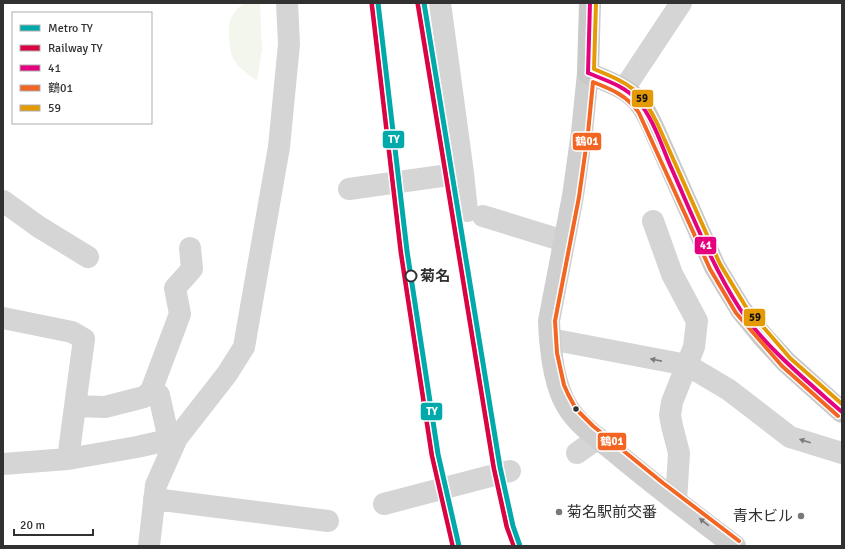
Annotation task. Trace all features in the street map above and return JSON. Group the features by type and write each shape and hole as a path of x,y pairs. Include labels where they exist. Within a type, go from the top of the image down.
{"main road":[{"path":"590,3 588,74 624,89 643,107 715,267 741,310 786,362 842,412"}],"street":[{"path":"149,546 156,485 173,439 227,374 244,346 279,147 289,44 287,3"},
{"path":"440,3 463,173 475,214 564,241"},
{"path":"624,89 681,3"},
{"path":"588,74 573,196 549,320 550,340 557,382 567,406 580,423 676,501 735,546"},
{"path":"349,189 463,173"},
{"path":"3,200 39,227 88,257"},
{"path":"653,221 672,274 697,320 694,346 672,402 670,415 679,453 676,501"},
{"path":"76,406 105,407 144,397 151,390 180,314 175,288 192,269 190,248"},
{"path":"3,318 72,332 84,339 68,459"},
{"path":"550,340 687,365 729,390 790,437 842,452"},
{"path":"151,390 159,394 173,439"},
{"path":"577,453 598,438"},
{"path":"3,464 68,459 173,439"},
{"path":"384,504 510,471"},
{"path":"154,499 328,521"}],"shaded area":[{"path":"246,3 260,3 262,49 257,81 235,62 230,44 229,26 231,18 237,9"}],"metro line":[{"name":"TY","path":"378,3 407,251 438,454 459,546"},
{"name":"TY","path":"424,3 500,467 513,526 520,546"}],"rail line":[{"name":"TY","path":"372,4 401,252 432,455 453,546"},
{"name":"TY","path":"418,4 494,468 507,527 514,546"}],"transit line":[{"name":"41","path":"588,73 590,3"},
{"name":"59","path":"596,3 594,69 626,84 640,95 646,103 658,125 720,264 746,307 790,358 842,404"},
{"name":"41","path":"588,73 621,87 638,101 648,115 656,132 711,257 740,309 774,351 842,412"},
{"name":"鶴01","path":"739,541 663,483 593,426 576,409 564,385 557,353 555,321 579,197 593,82 613,90 630,102 639,113 710,269 736,313 782,366 838,416"}],"place":[{"name":"菊名","path":"411,276"},
{"name":"菊名駅前交番","path":"559,512"},
{"name":"青木ビル","path":"801,516"}]}
